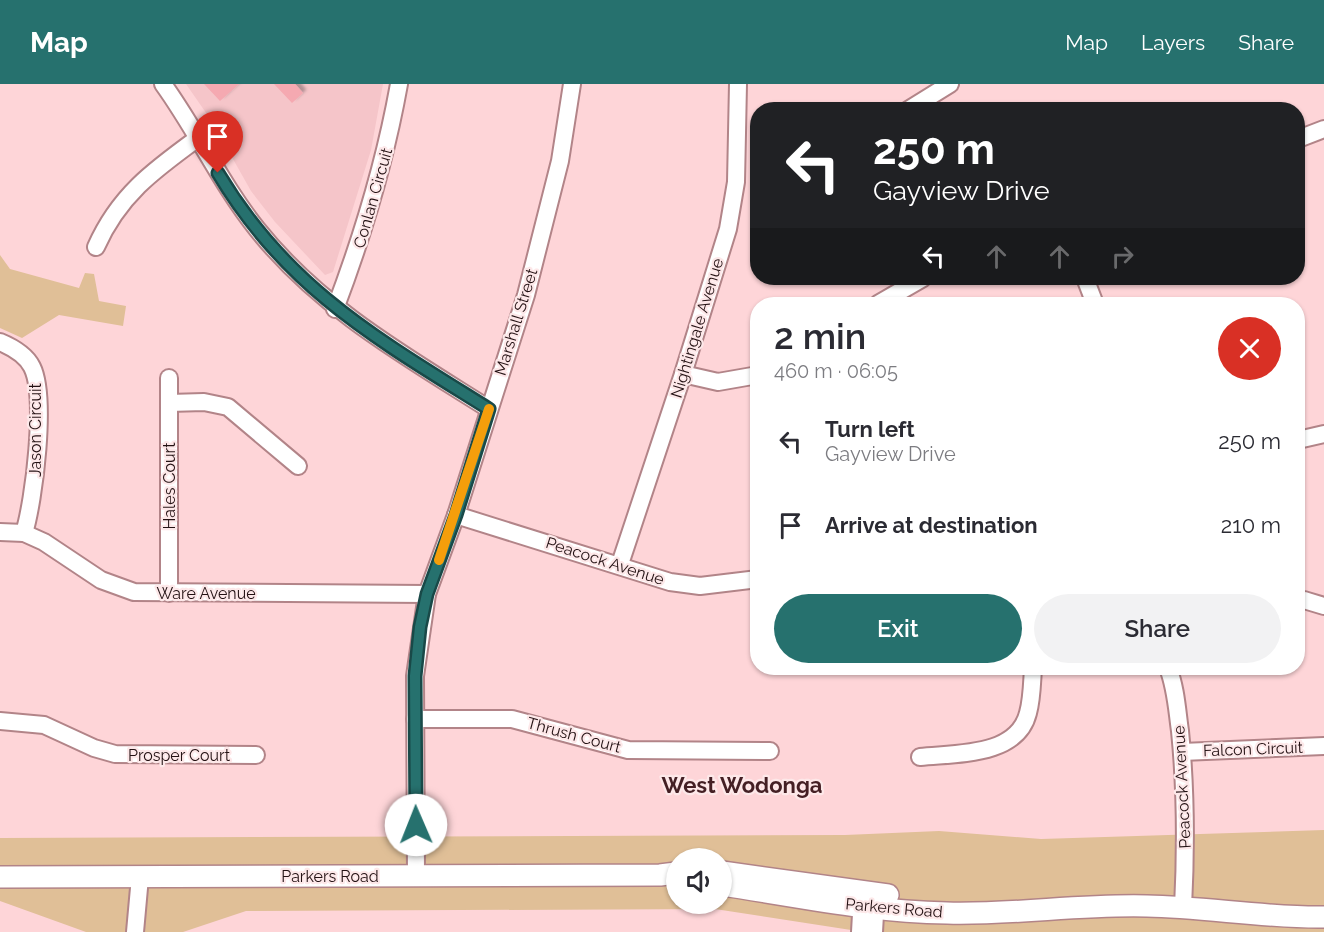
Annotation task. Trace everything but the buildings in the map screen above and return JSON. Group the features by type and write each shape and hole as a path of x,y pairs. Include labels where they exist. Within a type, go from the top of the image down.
{"main road":[{"name":"Parkers Road","path":"732,874 869,900"},
{"name":"Parkers Road","path":"0,877 666,876"},
{"name":"Parkers Road","path":"732,886 869,900 1068,907 1183,908 1271,916 1324,917"}],"street":[{"path":"163,84 229,190 275,252 335,309 489,409"},
{"name":"Conlan Circuit","path":"335,309 370,213 389,140 399,84"},
{"name":"Marshall Street","path":"416,876 417,653 427,594 456,515 537,250 560,161 572,84"},
{"name":"Nightingale Avenue","path":"620,564 683,374 733,204 736,182 738,84"},
{"path":"921,102 950,84"},
{"path":"1305,136 1324,129"},
{"path":"96,246 108,220 126,198 154,169 198,138"},
{"path":"889,297 907,285"},
{"name":"Jason Circuit","path":"0,342 25,358 36,379 36,477 24,533"},
{"path":"683,374 718,382 750,376"},
{"name":"Hales Court","path":"169,378 169,593"},
{"path":"169,403 204,402 228,407 298,466"},
{"path":"1305,438 1324,434"},
{"name":"Peacock Avenue","path":"456,515 683,584 700,586 750,580"},
{"name":"Ware Avenue","path":"0,532 24,533 117,586 134,592 427,594"},
{"path":"1305,600 1324,606"},
{"path":"920,757 982,750 1013,738 1023,727 1028,714 1032,675"},
{"name":"Peacock Avenue","path":"1170,675 1175,691 1182,752 1187,842 1183,908"},
{"name":"Thrush Court","path":"415,719 527,721 601,745 628,750 770,751"},
{"name":"Prosper Court","path":"0,721 44,725 94,748 115,754 256,754"},
{"name":"Falcon Circuit","path":"1182,752 1324,746"},
{"path":"135,932 140,877"},
{"path":"860,932 869,900"},
{"path":"869,900 874,932"}],"shaded area":[{"path":"186,84 383,84 371,150 333,272 325,275 275,222 251,191 211,120"},
{"path":"0,255 10,269 79,288 85,273 94,274 99,301 126,306 123,326 59,315 22,338 0,328"},
{"path":"1324,830 1324,932 864,932 732,912 732,848 666,848 666,909 246,911 183,932 86,932 0,901 0,838 845,835 939,831 1041,839"}],"slow traffic":[{"path":"439,560 456,515 489,409"}],"district":[{"name":"West Wodonga","path":"742,785"}],"route":[{"path":"218,173 275,252 335,309 489,409 456,515 427,594 420,627 415,676 416,825"}]}
